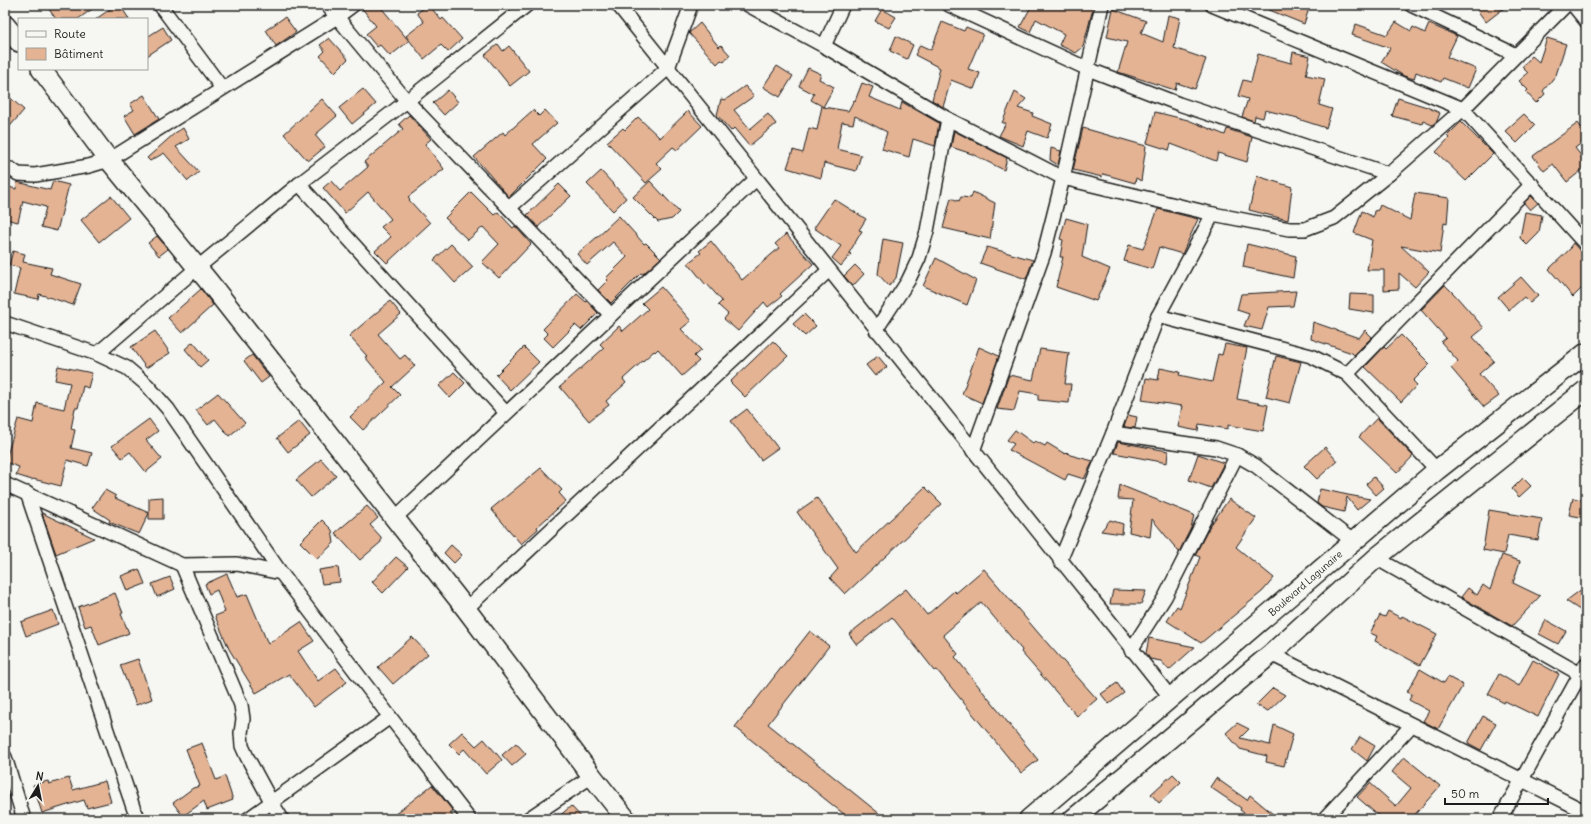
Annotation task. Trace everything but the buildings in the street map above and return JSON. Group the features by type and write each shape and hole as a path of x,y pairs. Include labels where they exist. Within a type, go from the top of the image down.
{"main road":[{"path":"5,25 18,41"},
{"path":"42,70 109,160 197,268 466,609 626,819"},
{"name":"Boulevard Lagunaire","path":"1030,819 1437,470 1586,353"},
{"path":"1073,819 1271,654 1376,558 1586,390"}],"street":[{"path":"160,5 222,88"},
{"path":"327,5 407,101 611,315"},
{"path":"11,169 18,174 35,175 88,166 109,160 337,17 353,5"},
{"path":"97,354 197,268 299,184 407,101 527,5"},
{"path":"618,5 1131,650 1171,698"},
{"path":"509,208 668,68 691,5"},
{"path":"748,5 824,46 948,119 1063,178 1213,214 1289,229 1306,230 1334,218 1389,174 1463,110 1566,5"},
{"path":"824,46 843,5"},
{"path":"948,5 1088,69 1185,106 1389,174"},
{"path":"973,451 1036,277 1063,178 1102,5"},
{"path":"1212,5 1463,110 1586,245"},
{"path":"1412,5 1516,55"},
{"path":"1573,5 1586,21"},
{"path":"876,330 908,281 919,258 927,231 948,119"},
{"path":"395,518 756,179"},
{"path":"299,184 506,413"},
{"path":"1347,374 1532,184"},
{"path":"1060,560 1113,433 1158,316 1213,214"},
{"path":"466,609 829,270"},
{"path":"1158,316 1311,356 1347,374 1437,470"},
{"path":"5,323 97,354 127,368 147,385 168,409 280,573 470,819"},
{"path":"1113,433 1216,448 1237,455 1256,466 1354,542"},
{"path":"1131,650 1166,597 1237,455"},
{"path":"5,484 182,565 238,564 280,573"},
{"path":"27,493 138,819"},
{"path":"1376,558 1583,669 1500,819"},
{"path":"182,565 241,705 243,719 241,733 242,746 282,819"},
{"path":"1271,654 1586,812"},
{"path":"248,819 390,717"},
{"path":"1324,819 1412,725"},
{"path":"5,757 24,819"},
{"path":"528,819 592,776"}]}
